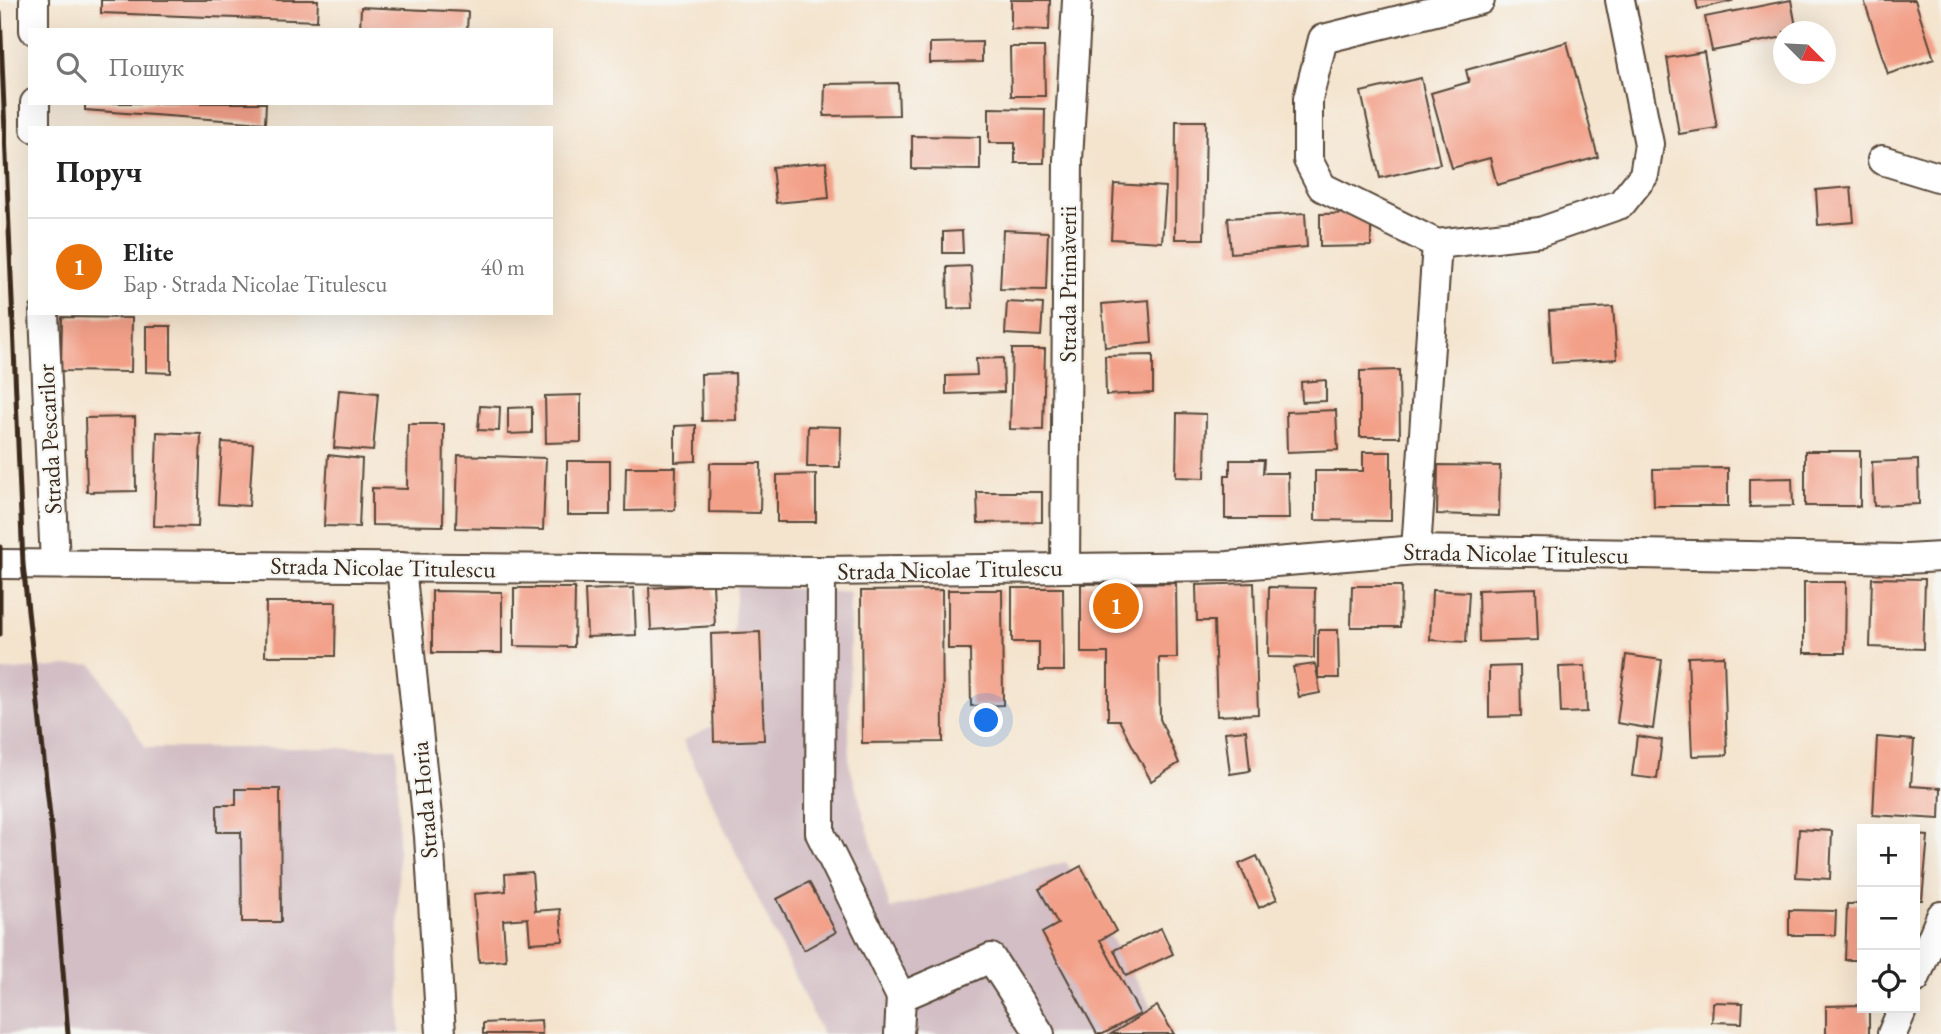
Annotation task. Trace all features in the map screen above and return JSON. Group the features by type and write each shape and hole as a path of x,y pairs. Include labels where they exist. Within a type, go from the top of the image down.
{"street":[{"path":"34,0 34,28"},
{"name":"Strada Primăverii","path":"1065,567 1068,160 1077,0"},
{"path":"1479,0 1323,39 1308,99 1308,160 1322,187 1437,244 1540,232 1621,204 1644,175 1649,144 1620,0"},
{"path":"35,105 35,126"},
{"path":"1882,160 1941,178"},
{"path":"1416,550 1437,244"},
{"name":"Strada Pescarilor","path":"44,315 55,564"},
{"name":"Strada Nicolae Titulescu","path":"0,564 821,571 1228,566 1416,550 1906,559 1941,556"},
{"name":"Strada Horia","path":"401,567 429,836 441,1034"},
{"path":"821,571 820,833 901,997 899,1034"},
{"path":"1920,967 1941,916"},
{"path":"901,997 991,958 1040,1034"},
{"path":"1892,1034 1901,1013"}],"shaded area":[{"path":"737,584 850,593 849,763 890,909 1066,862 1168,1034 822,1034 683,741 726,720"},
{"path":"93,664 146,748 397,748 400,1034 0,1034 0,671"}],"building":[{"path":"101,0 318,0 317,21 101,13"},
{"path":"1011,0 1050,0 1049,30 1011,29"},
{"path":"1696,0 1731,0 1732,1 1698,9"},
{"path":"1791,0 1795,21 1773,21 1773,39 1712,51 1705,17"},
{"path":"1864,0 1915,0 1934,59 1888,74"},
{"path":"361,7 468,12 467,28 360,28"},
{"path":"982,42 982,62 930,63 930,43"},
{"path":"1567,42 1598,157 1497,185 1490,158 1452,168 1431,93 1469,82 1466,70"},
{"path":"1010,47 1044,47 1045,96 1011,96"},
{"path":"1704,52 1717,128 1679,134 1667,58"},
{"path":"1421,78 1440,164 1380,178 1361,92"},
{"path":"898,83 899,115 824,116 825,84"},
{"path":"85,105 266,105 265,123 85,110"},
{"path":"989,108 1045,109 1044,163 1015,163 1015,143 989,143"},
{"path":"1176,121 1206,121 1204,239 1175,239"},
{"path":"912,136 980,137 980,170 912,169"},
{"path":"826,162 829,198 776,203 772,167"},
{"path":"1114,184 1166,187 1162,242 1111,239"},
{"path":"1851,187 1854,222 1818,225 1816,190"},
{"path":"1305,213 1307,247 1231,253 1228,218"},
{"path":"1371,213 1371,246 1320,247 1320,214"},
{"path":"1003,230 1048,232 1046,290 1000,289"},
{"path":"962,231 963,253 943,253 943,232"},
{"path":"971,266 973,308 948,309 947,267"},
{"path":"1149,300 1152,343 1105,347 1102,304"},
{"path":"1007,302 1043,304 1041,336 1005,334"},
{"path":"1613,307 1617,359 1552,363 1549,311"},
{"path":"62,317 132,318 131,372 61,371"},
{"path":"146,326 171,326 171,373 146,372"},
{"path":"1012,349 1045,349 1043,430 1010,429"},
{"path":"1153,355 1153,393 1106,395 1105,356"},
{"path":"1003,358 1004,392 946,394 946,376 977,375 976,359"},
{"path":"1399,370 1400,437 1360,437 1360,371"},
{"path":"735,373 736,420 702,421 701,374"},
{"path":"1326,380 1326,401 1302,402 1301,382"},
{"path":"339,390 378,393 373,451 334,448"},
{"path":"581,395 581,442 546,443 545,396"},
{"path":"480,406 500,407 499,431 478,430"},
{"path":"532,407 532,433 508,434 508,408"},
{"path":"1336,410 1338,450 1287,452 1286,412"},
{"path":"1177,413 1206,414 1205,478 1176,477"},
{"path":"135,417 136,491 87,492 85,418"},
{"path":"408,424 444,424 443,526 372,525 372,488 407,489"},
{"path":"696,425 696,461 675,462 675,426"},
{"path":"808,426 841,427 840,467 807,467"},
{"path":"157,432 201,434 198,527 154,526"},
{"path":"222,442 253,444 249,506 218,504"},
{"path":"1805,451 1860,451 1860,506 1805,506"},
{"path":"1363,452 1391,452 1391,521 1315,520 1315,471 1363,471"},
{"path":"328,455 362,459 359,527 324,526"},
{"path":"458,455 546,458 543,530 456,528"},
{"path":"1230,460 1264,460 1263,473 1288,473 1289,519 1225,519 1225,475 1230,475"},
{"path":"1918,460 1919,504 1874,506 1872,462"},
{"path":"567,461 610,461 610,515 567,515"},
{"path":"710,463 761,463 760,513 709,512"},
{"path":"1438,465 1500,466 1499,516 1437,514"},
{"path":"626,467 676,467 675,510 625,511"},
{"path":"1728,468 1728,506 1654,506 1653,469"},
{"path":"816,474 816,522 777,522 777,475"},
{"path":"1792,478 1793,506 1750,507 1750,479"},
{"path":"977,492 1042,492 1042,522 978,523"},
{"path":"1872,578 1925,579 1923,649 1870,647"},
{"path":"1804,582 1846,582 1845,653 1804,653"},
{"path":"1176,583 1177,658 1159,658 1160,719 1179,763 1151,781 1119,720 1108,720 1108,653 1081,653 1081,584"},
{"path":"1254,583 1258,714 1217,716 1214,621 1197,621 1196,585"},
{"path":"713,584 715,626 651,630 649,588"},
{"path":"1352,586 1401,586 1400,627 1351,627"},
{"path":"1269,587 1315,588 1314,658 1268,657"},
{"path":"514,588 575,588 574,647 514,646"},
{"path":"634,588 636,635 587,637 585,590"},
{"path":"1012,588 1063,588 1064,671 1039,671 1039,642 1012,642"},
{"path":"1536,588 1538,640 1479,642 1478,590"},
{"path":"942,590 943,742 862,743 861,591"},
{"path":"948,590 1002,590 1003,705 971,706 970,649 948,649"},
{"path":"1432,590 1469,592 1466,642 1430,640"},
{"path":"432,591 502,592 502,653 432,653"},
{"path":"266,602 336,602 335,656 265,656"},
{"path":"1318,630 1338,630 1339,678 1318,678"},
{"path":"760,632 764,740 714,742 711,634"},
{"path":"1626,655 1662,660 1653,729 1617,723"},
{"path":"1724,656 1727,755 1692,756 1688,657"},
{"path":"1315,664 1320,693 1299,697 1293,667"},
{"path":"1520,666 1521,716 1489,717 1489,667"},
{"path":"1585,666 1587,712 1561,713 1559,667"},
{"path":"1246,730 1250,771 1230,774 1225,732"},
{"path":"1637,736 1662,740 1657,779 1632,776"},
{"path":"1877,737 1914,740 1911,786 1941,788 1940,819 1873,815"},
{"path":"236,789 280,789 281,922 242,922 241,832 217,832 217,805 236,805"},
{"path":"1799,829 1832,831 1830,879 1796,877"},
{"path":"1920,835 1928,836 1920,900"},
{"path":"1257,856 1277,899 1259,908 1239,864"},
{"path":"1081,866 1116,931 1100,940 1140,1014 1103,1034 1097,1034 1042,933 1058,924 1039,889"},
{"path":"532,872 535,911 560,909 563,941 530,943 528,918 503,920 506,960 479,962 474,894 506,891 505,874"},
{"path":"809,882 836,932 804,950 777,899"},
{"path":"1847,904 1857,904 1857,960 1845,960"},
{"path":"1789,910 1836,911 1835,935 1789,935"},
{"path":"1161,928 1173,954 1126,976 1114,950"},
{"path":"1713,1002 1743,1003 1742,1023 1712,1022"},
{"path":"1857,1005 1857,1013 1869,1013 1869,1034 1826,1034 1826,1006"},
{"path":"1157,1006 1174,1034 1111,1034"},
{"path":"541,1020 542,1034 483,1034 483,1023"}],"railway":[{"path":"0,13 23,564 53,844 68,1034"},
{"path":"0,547 0,634"}],"place":[{"name":"Elite","path":"1116,606"}]}
